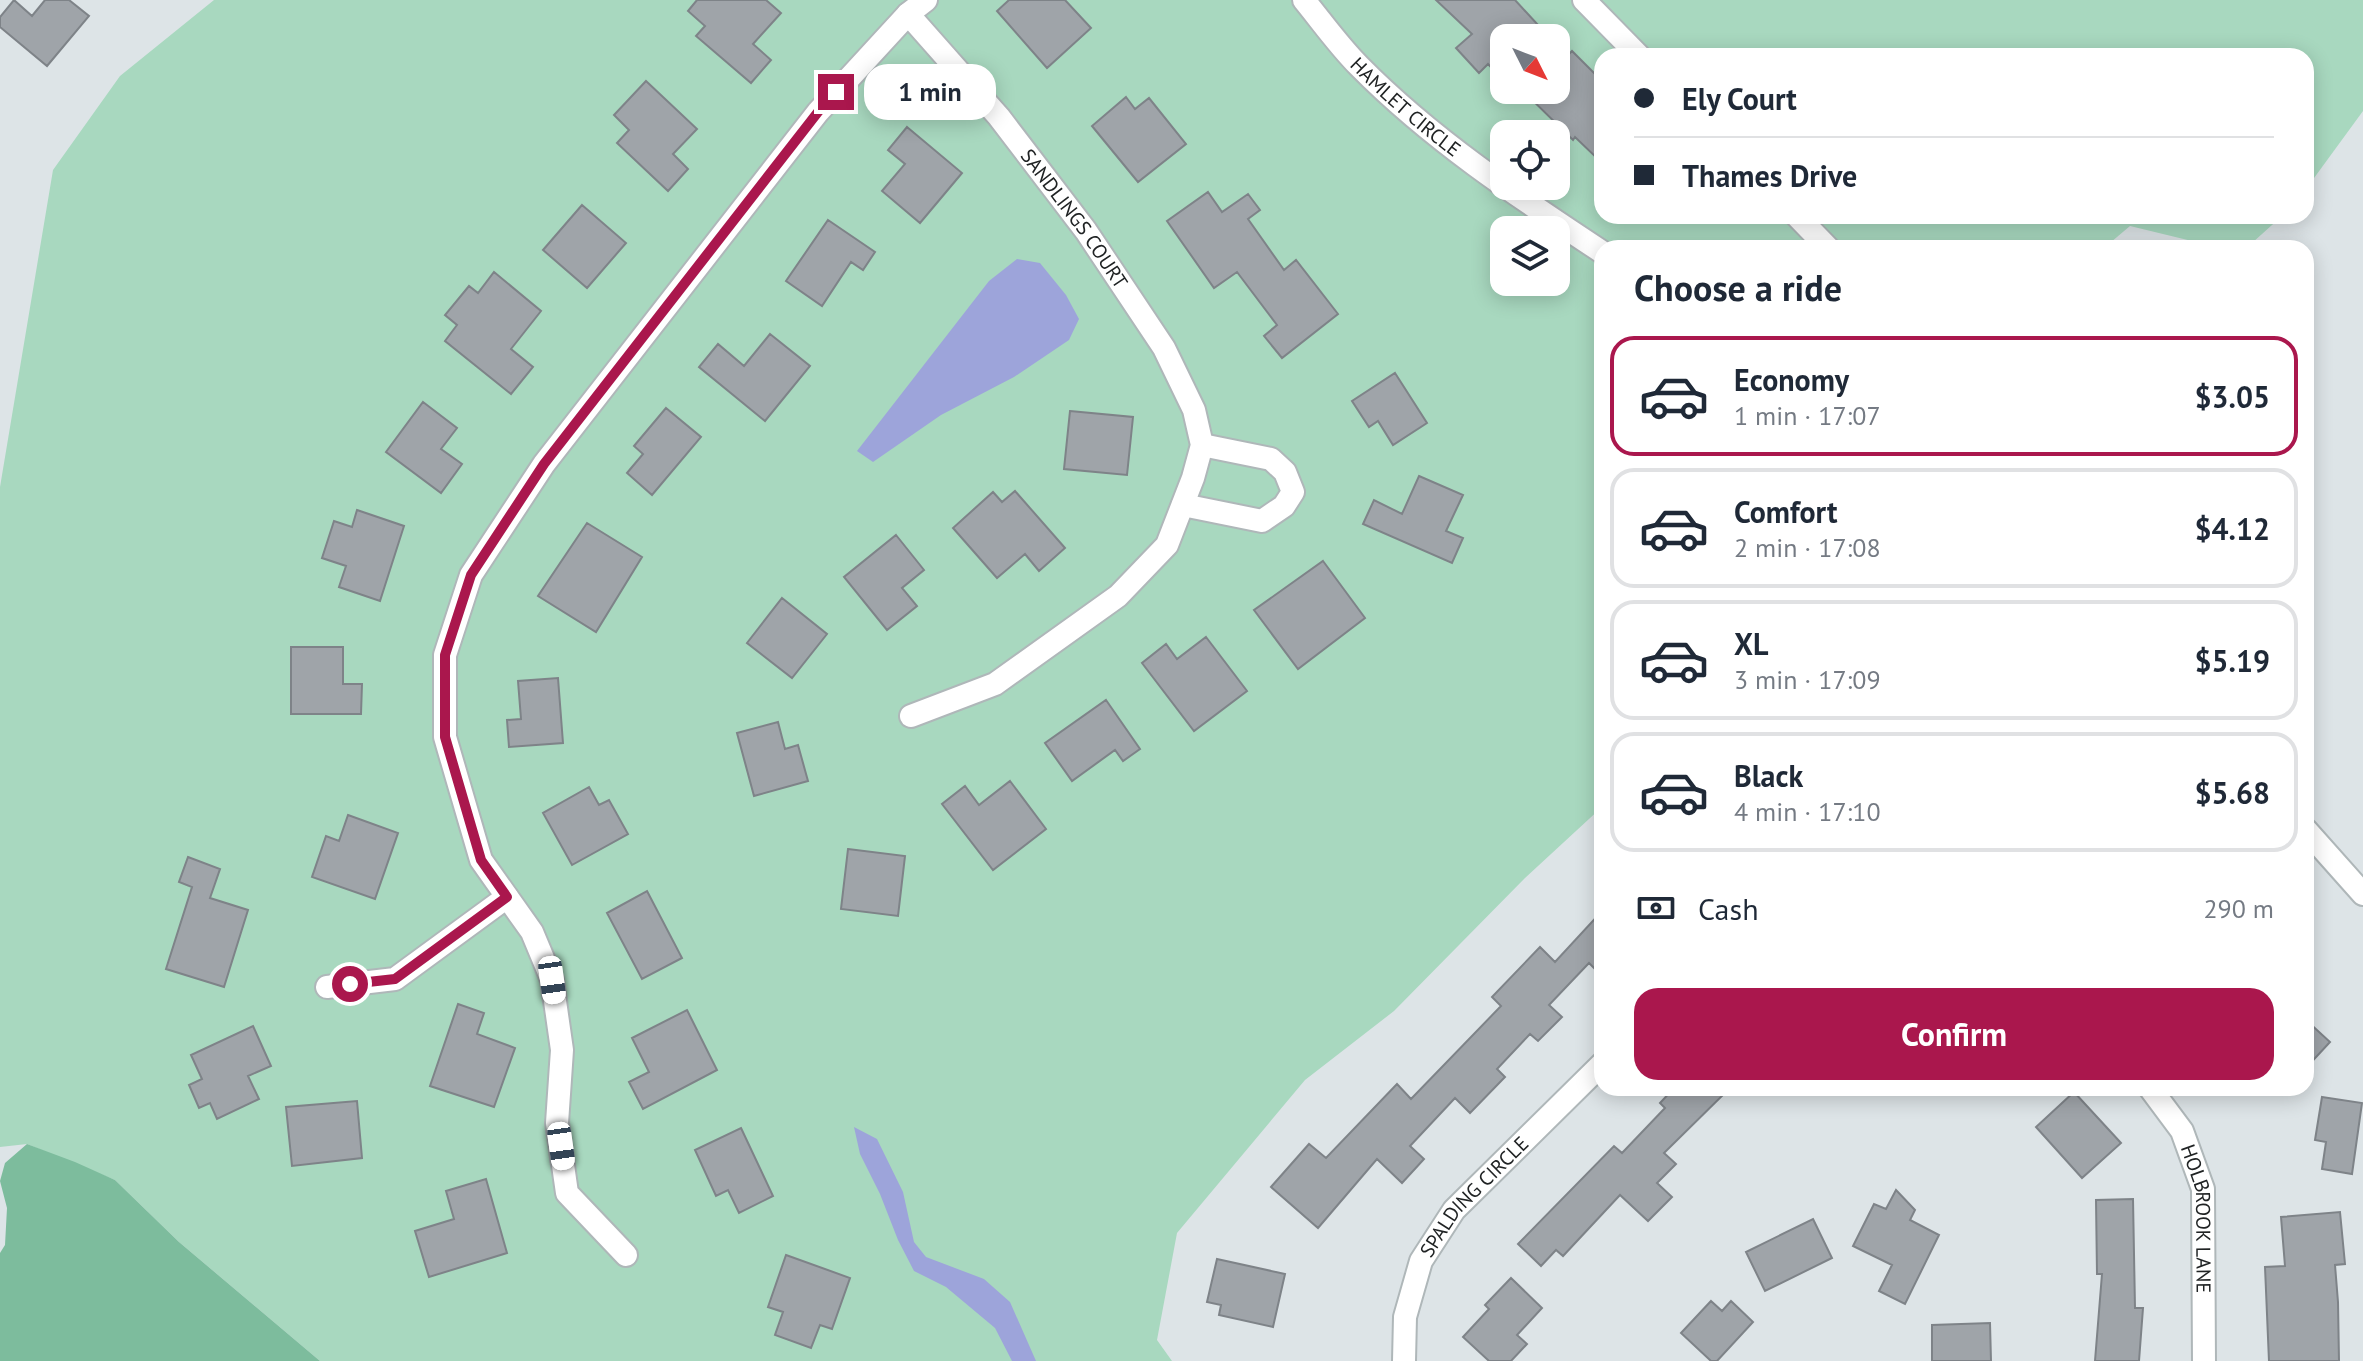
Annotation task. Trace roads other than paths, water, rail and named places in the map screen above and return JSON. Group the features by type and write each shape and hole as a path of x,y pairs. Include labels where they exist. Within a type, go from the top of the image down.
{"street":[{"name":"HAMLET CIRCLE","path":"1304,0 1358,66 1439,138 1594,247"},
{"path":"1584,0 1631,48"},
{"path":"626,1255 567,1193 557,1123 562,1050 552,980 532,932 481,860 445,737 445,655 471,575 544,464 808,124 917,7"},
{"name":"SANDLINGS COURT","path":"917,7 1086,231 1164,348 1194,410 1202,445"},
{"path":"1805,224 1820,240"},
{"path":"911,716 995,684 1118,596 1167,545 1193,478 1202,445 1271,459 1285,472 1293,492 1284,506 1262,521 1183,505"},
{"path":"2314,839 2363,894"},
{"path":"327,987 395,979 507,897"},
{"name":"SPALDING CIRCLE","path":"1404,1361 1405,1317 1421,1261 1454,1210 1594,1072"},
{"name":"HOLBROOK LANE","path":"2156,1096 2182,1131 2203,1189 2204,1361"}],"water":[{"path":"1017,259 1040,263 1066,295 1079,319 1069,340 1014,377 941,415 873,462 857,451 989,281"},
{"path":"854,1127 877,1139 903,1192 914,1242 926,1257 984,1279 1010,1302 1036,1361 1012,1361 995,1328 946,1287 914,1271 860,1154"}]}
